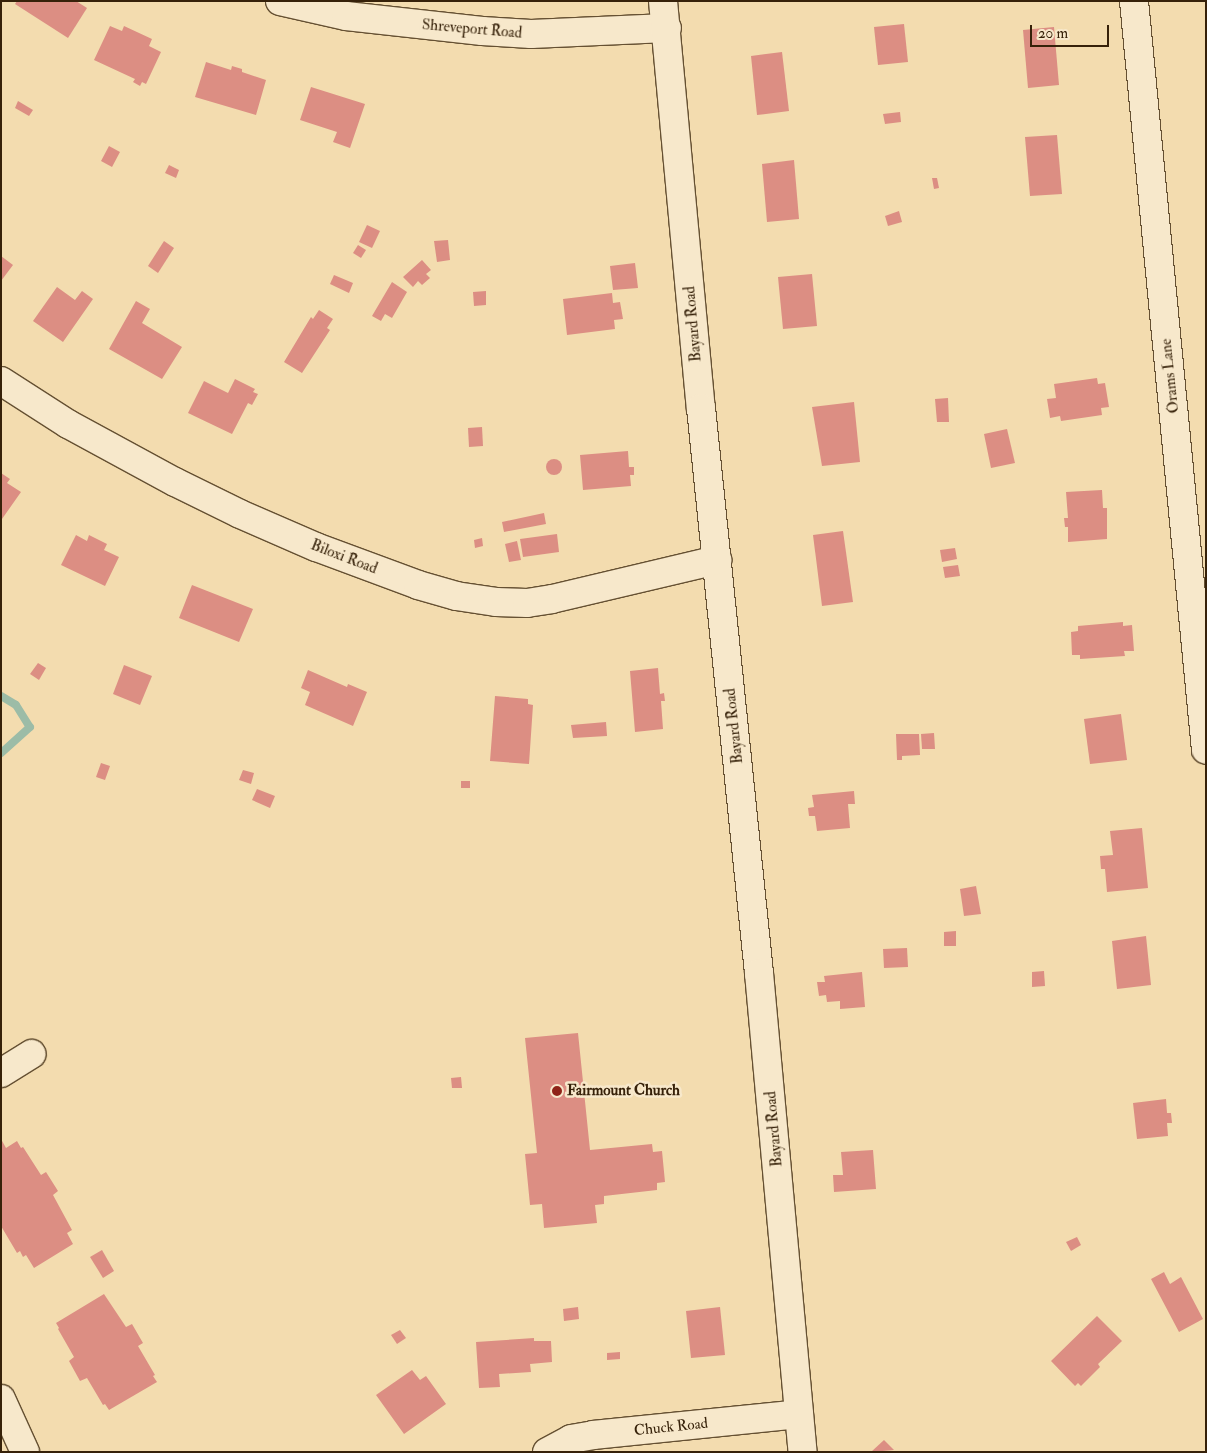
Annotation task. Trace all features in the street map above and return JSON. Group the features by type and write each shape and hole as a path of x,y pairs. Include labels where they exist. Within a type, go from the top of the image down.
{"street":[{"name":"Shreveport Road","path":"280,1 346,16 482,31 531,34 666,28"},
{"name":"Bayard Road","path":"663,1 700,398 759,973 803,1452"},
{"name":"Orams Lane","path":"1134,1 1206,750"},
{"name":"Biloxi Road","path":"1,381 68,424 175,482 240,514 344,558 418,585 456,596 496,602 535,602 718,560"},
{"path":"1,1073 32,1054"},
{"path":"1,1400 25,1452"},
{"name":"Chuck Road","path":"547,1452 571,1439 799,1414"}],"building":[{"path":"17,1 76,1 87,8 68,38 15,4"},
{"path":"904,24 908,62 878,65 874,27"},
{"path":"110,26 122,31 124,26 152,39 149,46 161,52 146,84 142,82 140,86 133,82 135,79 94,60"},
{"path":"1054,27 1059,85 1028,88 1023,30"},
{"path":"782,52 789,111 757,115 751,56"},
{"path":"206,62 231,70 232,66 242,69 242,72 266,80 256,115 195,97"},
{"path":"311,87 365,104 350,148 333,142 337,132 300,120"},
{"path":"18,101 33,110 29,116 15,108"},
{"path":"900,112 901,122 885,124 883,114"},
{"path":"1057,135 1062,194 1030,196 1025,137"},
{"path":"109,146 120,152 112,167 101,161"},
{"path":"794,160 799,219 767,222 762,164"},
{"path":"169,165 179,170 176,178 165,173"},
{"path":"932,178 937,178 939,188 934,189"},
{"path":"899,211 902,222 888,226 885,216"},
{"path":"367,225 380,231 372,248 359,242"},
{"path":"448,240 450,260 437,262 434,241"},
{"path":"164,241 174,248 158,273 148,266"},
{"path":"358,245 366,250 361,258 353,253"},
{"path":"1,256 13,265 1,281"},
{"path":"422,260 431,270 426,274 430,278 422,285 418,281 413,287 403,277"},
{"path":"635,263 638,288 613,290 610,266"},
{"path":"812,274 817,326 783,329 778,277"},
{"path":"334,275 353,283 349,293 330,284"},
{"path":"392,282 407,292 392,318 385,314 381,321 372,316"},
{"path":"57,287 75,300 82,291 93,299 63,342 33,321"},
{"path":"486,291 486,305 474,306 473,292"},
{"path":"612,293 613,303 620,302 623,319 614,320 615,329 567,335 563,299"},
{"path":"136,301 150,309 142,323 182,347 162,379 109,349"},
{"path":"319,310 333,319 327,328 330,330 302,373 284,362 311,317 313,319"},
{"path":"1097,378 1098,384 1105,383 1109,407 1101,408 1102,415 1061,421 1060,416 1050,418 1047,399 1056,398 1054,384"},
{"path":"235,379 255,389 253,392 258,394 252,405 248,403 232,434 188,413 204,381 228,393"},
{"path":"948,398 949,422 937,422 935,399"},
{"path":"854,402 860,462 822,466 812,407"},
{"path":"482,427 483,446 469,447 468,428"},
{"path":"1007,429 1015,463 991,468 984,434"},
{"path":"628,451 629,467 634,467 634,475 630,475 631,486 583,490 580,455"},
{"path":"554,459 560,461 562,467 560,473 554,475 548,473 546,467 548,461"},
{"path":"1,473 10,479 7,483 21,492 2,519"},
{"path":"1102,490 1103,508 1107,508 1107,539 1068,542 1068,527 1065,527 1064,518 1068,518 1066,492"},
{"path":"544,513 546,524 504,532 502,522"},
{"path":"843,531 853,602 822,606 813,535"},
{"path":"557,534 559,552 523,557 520,539"},
{"path":"76,535 87,541 89,535 107,544 104,550 119,557 105,586 61,565"},
{"path":"482,538 483,546 475,548 474,540"},
{"path":"517,541 521,560 509,562 505,544"},
{"path":"955,548 957,559 942,562 940,550"},
{"path":"958,565 960,576 945,578 943,567"},
{"path":"192,585 253,609 239,642 179,618"},
{"path":"1123,622 1123,626 1132,625 1134,651 1124,651 1125,656 1080,659 1080,655 1072,655 1071,632 1078,631 1078,626"},
{"path":"38,663 46,668 39,680 30,674"},
{"path":"124,665 152,676 140,705 113,694"},
{"path":"658,668 660,694 664,693 665,701 661,701 663,729 635,732 630,671"},
{"path":"308,670 347,687 348,684 367,692 353,726 305,705 310,692 301,688"},
{"path":"495,696 528,699 528,704 533,705 529,764 490,761"},
{"path":"1121,714 1127,760 1090,764 1084,719"},
{"path":"606,722 607,736 573,738 571,725"},
{"path":"934,733 935,749 922,749 921,734"},
{"path":"896,734 919,734 920,755 902,756 902,760 897,760"},
{"path":"101,763 110,766 105,780 96,777"},
{"path":"243,770 254,773 251,784 239,780"},
{"path":"461,781 470,781 470,788 461,788"},
{"path":"257,789 275,796 270,808 252,800"},
{"path":"854,791 855,804 848,804 850,828 817,831 815,816 809,816 808,808 814,807 812,795"},
{"path":"1142,828 1148,888 1107,892 1105,869 1101,869 1100,856 1113,855 1110,831"},
{"path":"976,886 981,914 964,916 960,889"},
{"path":"956,931 956,946 944,946 944,932"},
{"path":"1146,936 1151,985 1117,989 1112,941"},
{"path":"907,948 908,967 884,968 883,949"},
{"path":"1044,971 1045,986 1032,987 1032,972"},
{"path":"862,972 865,1007 840,1009 840,1001 827,1002 826,995 819,996 817,982 825,982 824,976"},
{"name":"Fairmount Church","path":"578,1033 590,1150 652,1144 653,1152 662,1151 665,1182 657,1183 657,1190 604,1196 604,1204 595,1205 597,1223 544,1228 542,1204 530,1205 525,1154 537,1153 525,1038"},
{"path":"461,1077 462,1088 452,1088 451,1078"},
{"path":"1166,1099 1167,1113 1171,1113 1172,1123 1167,1123 1168,1136 1137,1139 1133,1103"},
{"path":"1,1139 6,1148 17,1141 41,1175 46,1172 58,1191 53,1195 72,1230 67,1233 73,1244 34,1268 26,1255 23,1257 20,1251 17,1253 1,1226"},
{"path":"873,1150 876,1189 834,1192 833,1175 843,1175 841,1152"},
{"path":"1077,1237 1081,1245 1071,1251 1066,1242"},
{"path":"102,1250 114,1271 103,1278 90,1257"},
{"path":"1164,1272 1170,1284 1181,1277 1203,1319 1179,1332 1151,1279"},
{"path":"104,1294 126,1327 132,1324 143,1343 138,1346 157,1382 109,1410 105,1404 103,1405 87,1378 80,1381 69,1361 74,1357 56,1323"},
{"path":"578,1307 579,1319 564,1321 563,1309"},
{"path":"720,1307 725,1355 691,1358 686,1311"},
{"path":"1097,1316 1122,1341 1098,1364 1100,1367 1081,1386 1078,1383 1075,1386 1051,1361"},
{"path":"400,1330 406,1338 397,1344 391,1335"},
{"path":"534,1338 534,1341 551,1341 552,1362 530,1364 531,1372 499,1374 500,1387 479,1388 476,1342"},
{"path":"620,1352 620,1359 607,1360 607,1353"},
{"path":"412,1370 420,1380 426,1376 446,1404 404,1434 376,1395"},
{"path":"884,1440 894,1450 871,1452"}],"waterway":[{"path":"1,696 16,705 30,727 1,753"}],"place":[{"name":"Fairmount Church","path":"557,1091"}]}
